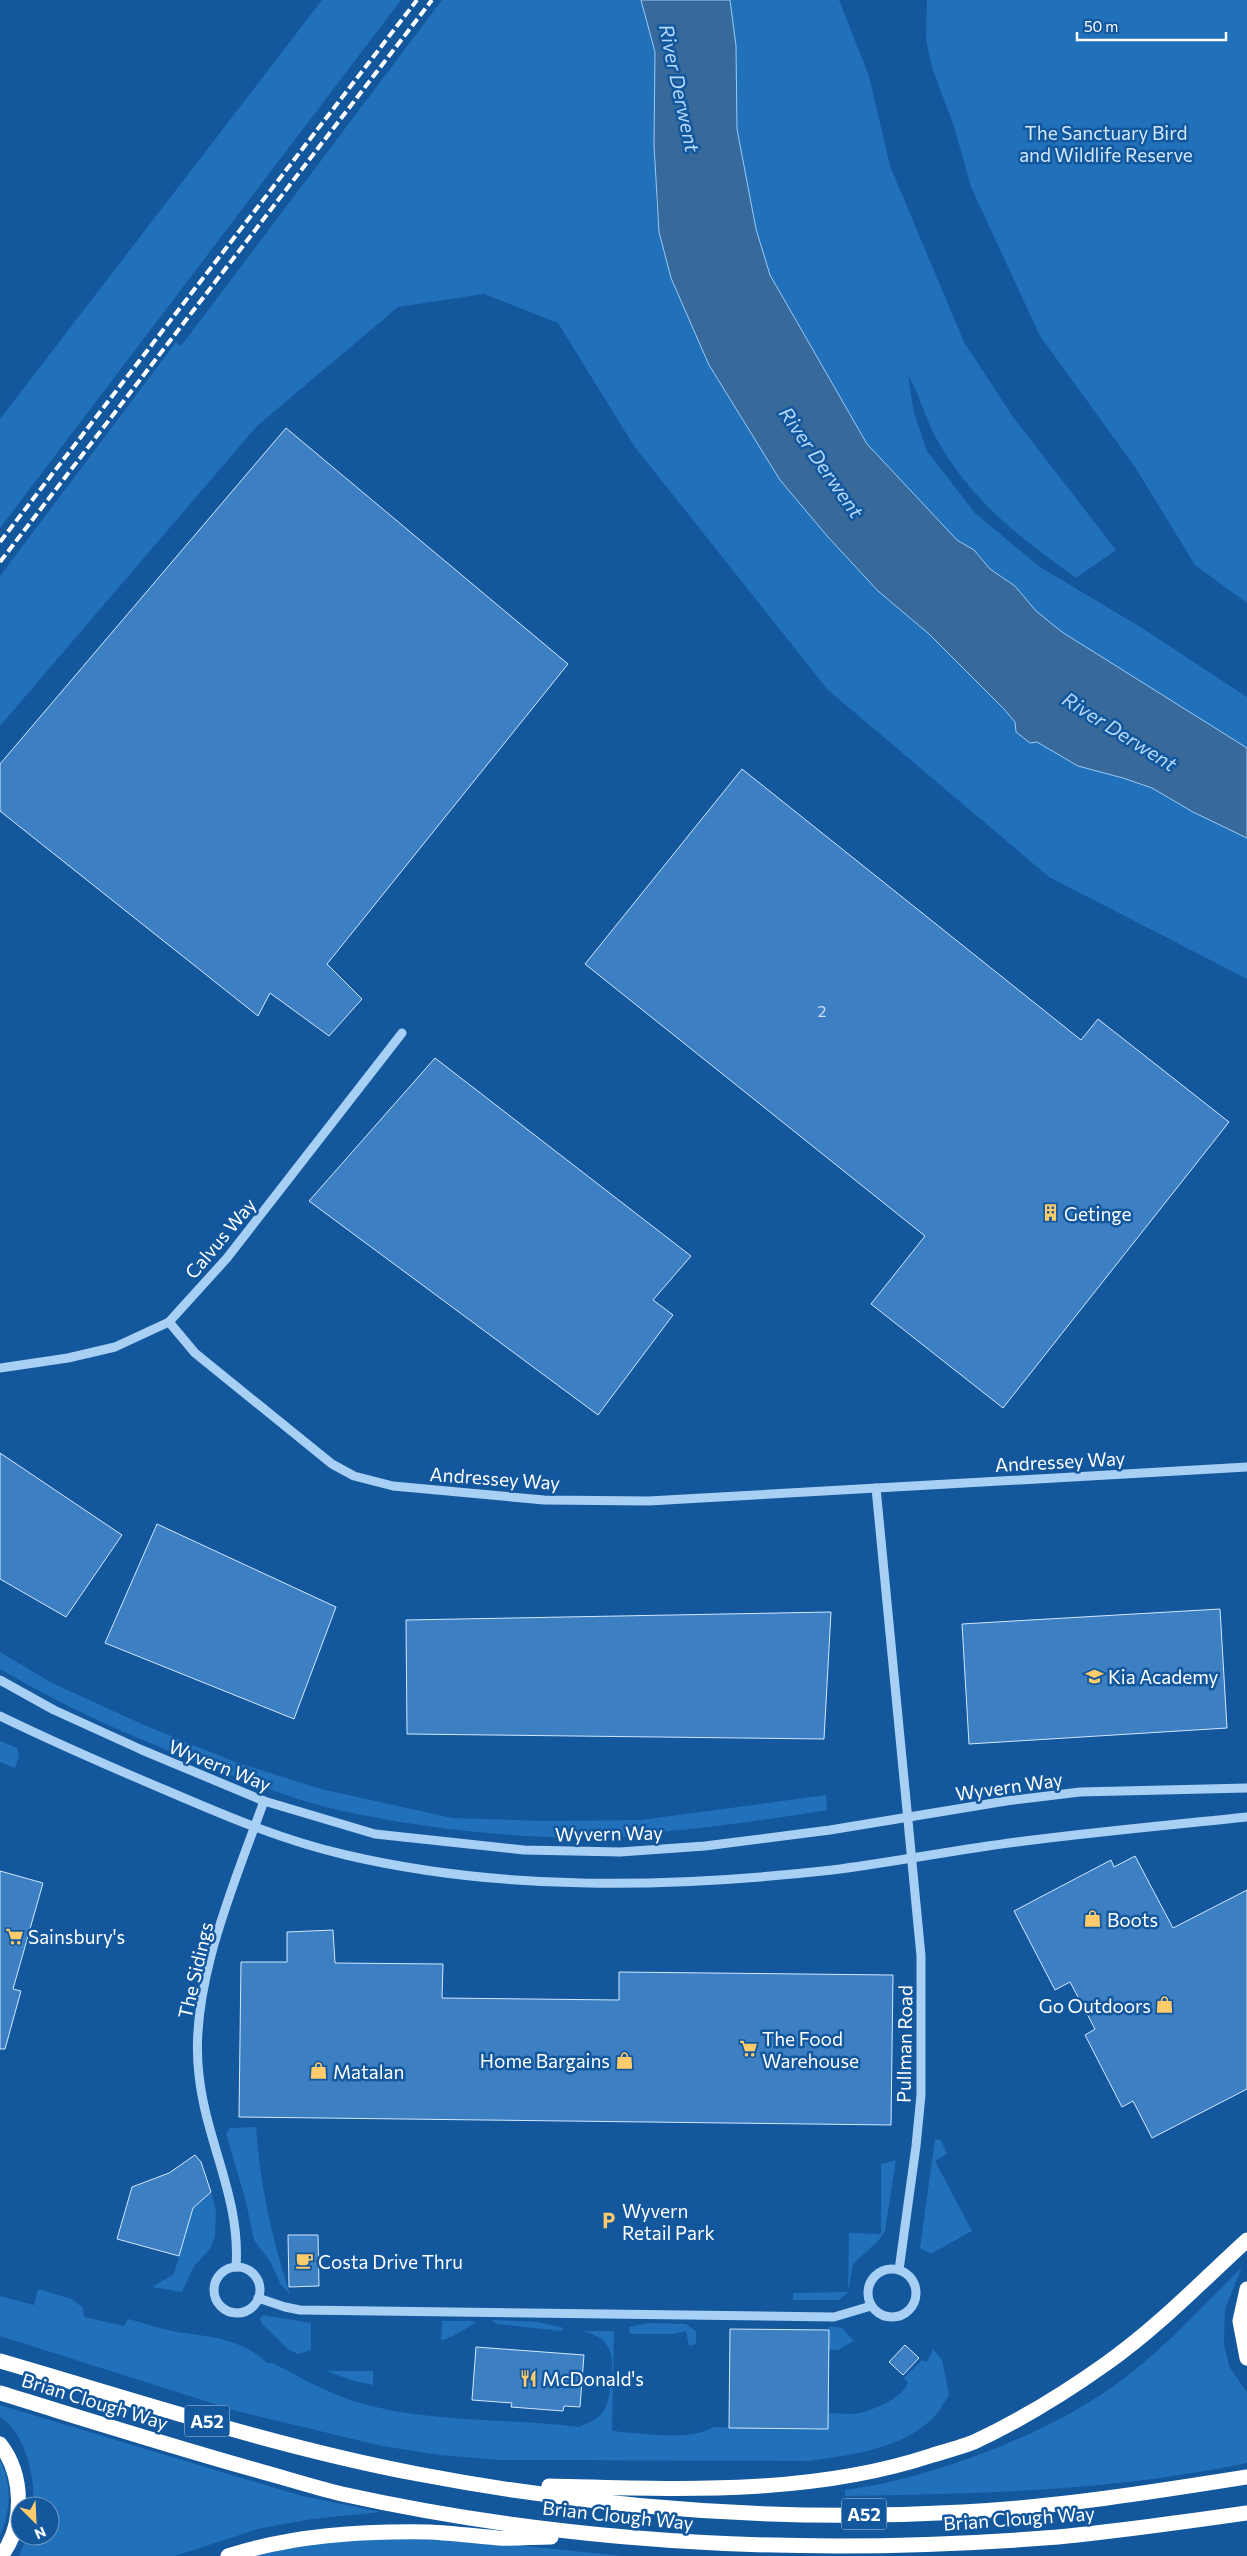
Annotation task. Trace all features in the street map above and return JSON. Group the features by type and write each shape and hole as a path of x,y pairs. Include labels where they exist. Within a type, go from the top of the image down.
{"highway":[{"path":"480,2485 623,2488 759,2486 832,2480 900,2466 972,2442 1049,2402 1109,2362 1163,2318 1247,2240"},
{"path":"1247,2289 1240,2321 1247,2358"},
{"name":"Brian Clough Way","path":"0,2361 284,2444 416,2474 581,2499 678,2509 789,2514 963,2512 1065,2504 1247,2477"},
{"name":"Brian Clough Way","path":"0,2393 341,2493 476,2519 603,2537 739,2546 845,2547 948,2544 1056,2537 1148,2528 1247,2513"},
{"path":"0,2444 13,2468 18,2488 18,2510 8,2547 1,2556"},
{"path":"228,2556 252,2548 303,2539 372,2532 431,2532 499,2538 603,2537"}],"street":[{"name":"Calvus Way","path":"0,1368 68,1358 115,1347 169,1322 227,1258 402,1034"},
{"name":"Andressey Way","path":"169,1322 195,1353 332,1464 354,1476 392,1486 544,1500 649,1501 1247,1467"},
{"path":"876,1488 906,1818"},
{"name":"Wyvern Way","path":"0,1680 54,1710 142,1750 264,1801 375,1834 524,1850 620,1852 705,1846 906,1818 1006,1801 1080,1792 1192,1787 1247,1788"},
{"path":"0,1716 69,1750 254,1828 339,1853 405,1867 527,1881 681,1882 790,1874 1018,1842 1247,1818"},
{"name":"The Sidings","path":"236,2267 236,2221 202,2098 198,2074 197,2033 206,1978 214,1946 264,1801"},
{"name":"Pullman Road","path":"899,2270 921,2095 921,1956 906,1818"},
{"path":"236,2267 250,2271 255,2276 260,2290 258,2298 255,2305 242,2313 228,2312 218,2303 213,2290 218,2276 223,2271 236,2267"},
{"path":"884,2270 899,2270 906,2274 915,2287 915,2302 911,2308 899,2316 888,2317 878,2313 871,2306 867,2292 872,2278 884,2270"},
{"path":"258,2298 300,2310 691,2316 841,2317 871,2306"}],"green space":[{"path":"322,0 401,0 0,528 0,419"},
{"path":"442,0 641,0 655,52 656,200 659,232 671,278 709,365 780,480 828,537 878,591 929,634 1003,708 1015,722 1016,732 1030,743 1037,742 1078,766 1152,788 1193,812 1247,838 1247,979 1049,877 828,690 634,446 558,323 484,294 398,307 257,426 0,726 0,576 176,342 181,346"},
{"path":"730,0 839,0 869,76 890,166 964,342 1013,417 1116,550 1076,578 1016,532 981,499 950,461 932,430 908,375 914,413 927,451 975,513 1040,567 1142,628 1247,697 1247,748 1062,632 1036,611 1015,586 990,569 974,550 957,540 867,444 770,275 756,229 737,129 736,46"},
{"name":"The Sanctuary Bird and Wildlife Reserve","path":"927,0 1247,0 1247,603 1195,565 1135,467 1040,336 971,187 954,126 932,68 926,40"},
{"path":"0,1652 52,1683 144,1725 235,1762 321,1789 452,1818 545,1821 641,1820 826,1795 827,1810 765,1820 600,1838 567,1838 468,1831 370,1817 280,1793 137,1738 54,1699 0,1669"},
{"path":"0,1741 17,1748 19,1757 15,1768 0,1762"},
{"path":"256,2127 260,2170 268,2212 290,2294 281,2285 270,2261 254,2240 245,2198 226,2134 230,2128"},
{"path":"935,2139 941,2140 947,2154 935,2161 972,2231 931,2254 920,2248"},
{"path":"896,2160 885,2231 878,2241 853,2264 848,2292 849,2233 881,2234 881,2164"},
{"path":"211,2192 216,2211 215,2236 210,2249 194,2266 182,2292 152,2287 174,2274 194,2203 197,2205"},
{"path":"1242,2267 1225,2309 1224,2345 1230,2368 1247,2392 1247,2463 1147,2480 1097,2485 997,2492 845,2496 845,2490 909,2477 978,2455 1012,2442 1075,2411 1121,2381 1140,2366"},
{"path":"38,2289 72,2299 83,2308 84,2317 124,2326 128,2319 171,2331 225,2340 247,2348 267,2363 273,2363 337,2395 360,2403 414,2414 579,2427 592,2421 600,2415 607,2404 612,2377 612,2359 610,2351 601,2339 593,2334 582,2331 614,2331 612,2431 650,2435 679,2435 704,2432 713,2427 828,2429 828,2413 860,2413 880,2406 894,2398 908,2383 904,2378 922,2360 927,2362 933,2349 942,2360 949,2395 933,2418 920,2429 906,2437 874,2449 840,2457 807,2461 499,2460 440,2455 382,2446 240,2412 0,2336 0,2296 34,2305"},
{"path":"848,2292 839,2300 793,2300 793,2293"},
{"path":"263,2315 311,2323 311,2350 298,2354 288,2349 261,2323 260,2318"},
{"path":"491,2320 538,2322 564,2328 561,2331 497,2324"},
{"path":"442,2321 472,2321 476,2323 441,2340"},
{"path":"649,2323 686,2324 696,2331 696,2344 689,2346 686,2331 672,2334 630,2334 629,2327"},
{"path":"829,2326 842,2328 854,2341 838,2350 829,2350"},
{"path":"326,2371 373,2371 373,2385 354,2381"},
{"path":"0,2405 302,2496 381,2512 312,2519 258,2529 175,2556 19,2556 23,2546 60,2546 60,2496 34,2496 30,2469 23,2445 17,2434 0,2417"},
{"path":"0,2460 7,2478 9,2497 4,2526 0,2535"},
{"path":"382,2536 475,2541 622,2556 254,2556 314,2543"}],"water":[{"name":"River Derwent","path":"641,0 730,0 736,46 737,129 756,229 770,275 867,444 957,540 974,550 990,569 1015,586 1036,611 1062,632 1247,748 1247,838 1193,812 1152,788 1078,766 1037,742 1030,743 1016,732 1015,722 1003,708 929,634 878,591 828,537 780,480 709,365 671,278 659,232 654,145 655,52"}],"building":[{"path":"286,428 568,664 327,964 362,999 329,1036 270,993 258,1016 0,811 0,764"},
{"path":"742,769 1081,1040 1098,1019 1229,1122 1003,1408 871,1304 925,1236 585,964"},
{"path":"435,1058 691,1256 653,1300 673,1315 598,1415 309,1201"},
{"path":"0,1453 122,1535 66,1617 0,1579"},
{"path":"157,1524 336,1607 294,1719 105,1643"},
{"name":"Kia Academy","path":"1220,1609 1227,1728 969,1744 962,1624"},
{"path":"831,1612 824,1739 407,1734 406,1620"},
{"name":"Go Outdoors","path":"1135,1856 1173,1928 1247,1890 1247,2089 1152,2138 1133,2101 1122,2107 1085,2035 1095,2029 1070,1982 1055,1990 1014,1911 1111,1860 1114,1867"},
{"name":"Sainsbury's","path":"0,1871 43,1883 13,1989 21,1991 5,2049 0,2049"},
{"path":"333,1930 335,1963 443,1964 442,1998 619,2000 619,1972 893,1975 891,2125 239,2117 241,1962 287,1962 287,1932"},
{"path":"195,2155 201,2162 211,2192 193,2208 179,2256 117,2239 132,2187 169,2173"},
{"name":"Costa Drive Thru","path":"288,2235 318,2235 319,2286 289,2287"},
{"path":"730,2329 829,2330 828,2429 729,2428"},
{"path":"905,2345 919,2358 903,2375 889,2362"},
{"name":"McDonald's","path":"476,2347 584,2355 580,2407 564,2406 563,2411 511,2407 512,2403 472,2400"}],"railway":[{"path":"0,542 417,0"},
{"path":"0,562 432,0"}],"place":[{"name":"Getinge","path":"1050,1213"},
{"name":"Kia Academy","path":"1094,1676"},
{"name":"Boots","path":"1093,1919"},
{"name":"Sainsbury's","path":"14,1936"},
{"name":"Go Outdoors","path":"1165,2005"},
{"name":"The Food Warehouse","path":"748,2049"},
{"name":"Home Bargains","path":"624,2060"},
{"name":"Matalan","path":"319,2071"},
{"name":"Wyvern Retail Park","path":"608,2221"},
{"name":"Costa Drive Thru","path":"304,2261"},
{"name":"McDonald's","path":"528,2378"}]}
